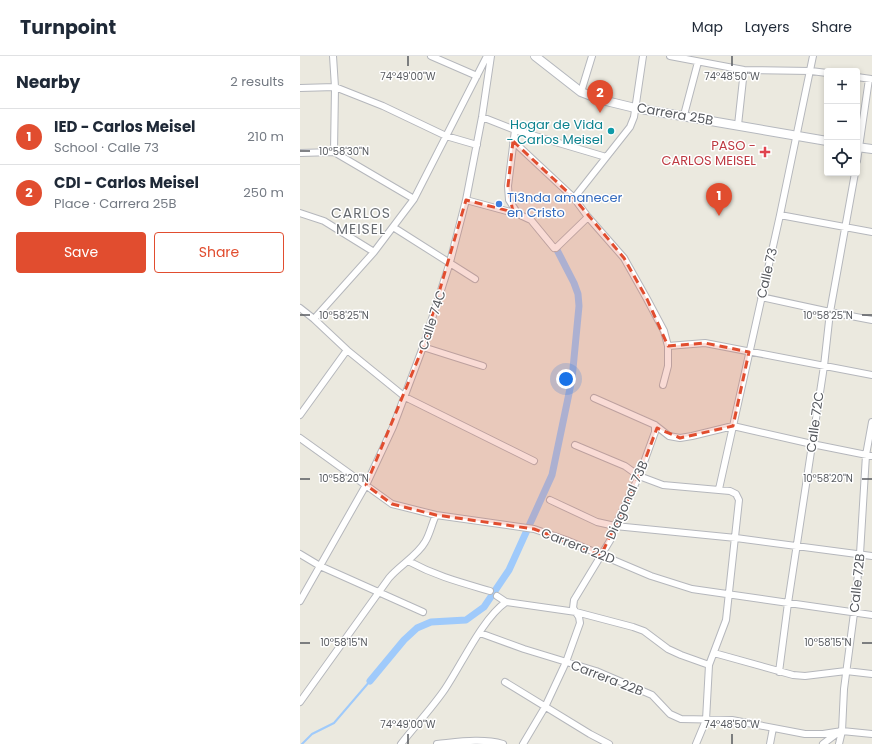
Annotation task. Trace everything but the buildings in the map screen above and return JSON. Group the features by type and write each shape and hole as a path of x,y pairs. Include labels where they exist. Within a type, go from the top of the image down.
{"street":[{"path":"333,56 335,87 334,152"},
{"path":"431,56 476,76"},
{"path":"314,319 374,252 414,199 487,56"},
{"name":"Calle 74C","path":"300,601 366,486 405,397 423,347 450,262 466,200 478,145 491,56"},
{"name":"Carrera 25B","path":"535,56 581,92 602,100 635,108 684,115 824,140"},
{"path":"581,92 592,56"},
{"path":"574,198 630,127 634,117 643,56"},
{"path":"670,56 744,70 824,73"},
{"name":"Calle 73","path":"719,490 780,215 813,56"},
{"path":"684,115 698,62"},
{"path":"738,125 744,70"},
{"path":"859,140 870,79 860,77"},
{"path":"300,88 335,87 383,106 446,136 478,145"},
{"path":"482,117 515,130 606,157"},
{"path":"515,130 508,196 511,204 518,214"},
{"path":"513,141 574,198 588,217 624,258 648,299 664,331 668,346 668,366 663,385"},
{"path":"860,147 872,149"},
{"path":"300,153 334,152 414,199"},
{"name":"Calle 72C","path":"779,672 796,546 824,366 830,312 854,176"},
{"path":"466,200 518,214 531,220 555,248 588,217"},
{"path":"300,213 324,221 374,252"},
{"path":"780,215 872,232"},
{"path":"393,227 475,279"},
{"path":"761,297 872,320"},
{"path":"300,308 347,350 405,397 534,461"},
{"path":"668,346 705,343 872,375"},
{"path":"423,347 483,366"},
{"path":"300,415 347,350"},
{"path":"594,398 655,425 669,436 680,438 733,426 869,456"},
{"name":"Calle 72B","path":"839,744 846,671 854,613 872,422"},
{"name":"Diagonal 73B","path":"523,744 545,707 566,662 580,623 579,616 573,608 574,600 610,539 639,476 655,432 655,425"},
{"name":"Carrera 22D","path":"300,438 392,504 436,515 534,529 566,540 667,582 692,589 872,615"},
{"path":"575,445 626,466 639,476 663,484 719,490 736,494 739,500 726,620 709,666 706,720 696,744"},
{"path":"550,500 598,522 615,526 736,538 872,556"},
{"path":"300,702 389,578 399,567 408,561 425,542 436,515"},
{"path":"300,554 320,566 423,612"},
{"path":"408,561 424,570 446,579 490,591"},
{"path":"497,596 506,602 576,612 644,631 668,649 709,666"},
{"path":"401,744 444,690 480,634 486,622 506,602"},
{"name":"Carrera 22B","path":"480,634 596,671 652,695 664,710 681,719 732,720 810,734 823,734 841,731 872,734"},
{"path":"714,653 793,675 805,676 846,671 872,674"},
{"path":"505,682 610,744"},
{"path":"770,744 774,728"},
{"path":"823,744 841,731"},
{"path":"437,744 472,741 496,742 503,744"}],"highlighted area":[{"path":"513,141 574,198 624,258 647,299 668,346 705,343 749,352 733,426 680,438 657,428 639,476 601,555 534,529 436,515 392,504 366,485 423,347 466,200 513,212 508,186"}],"waterway":[{"path":"370,681 404,640 417,628 431,622 466,620 484,607 509,570 552,475 572,379 579,306 578,294 574,283 556,248"},
{"path":"302,744 312,734 334,723 370,681"}],"place":[{"name":"CDI - Carlos Meisel","path":"600,113"},
{"name":"Hogar de Vida - Carlos Meisel","path":"611,131"},
{"name":"PASO - CARLOS MEISEL","path":"765,152"},
{"name":"Ti3nda amanecer en Cristo","path":"499,204"},
{"name":"IED - Carlos Meisel","path":"719,216"}],"district":[{"name":"CARLOS MEISEL","path":"361,222"}]}
